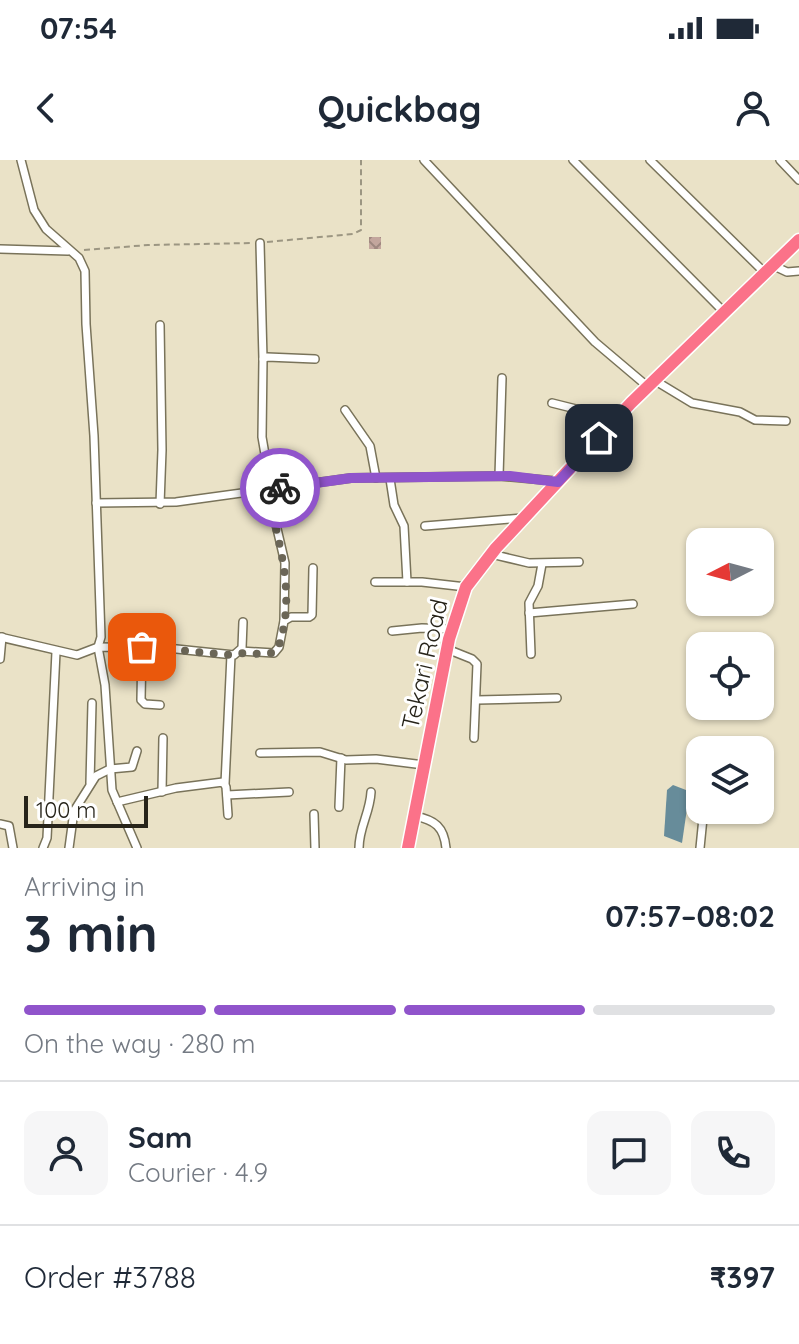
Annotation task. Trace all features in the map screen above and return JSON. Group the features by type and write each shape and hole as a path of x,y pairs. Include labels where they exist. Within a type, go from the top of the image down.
{"highway":[{"name":"Tekari Road","path":"408,848 447,649 466,587 491,554 650,383 799,240"}],"street":[{"path":"21,160 34,210 46,229 79,258 85,271 101,637 98,647 105,685 112,790 137,848"},
{"path":"424,160 595,342 650,383 692,403 740,412 755,420 786,421"},
{"path":"573,160 723,311"},
{"path":"650,160 768,269 799,271"},
{"path":"780,160 799,180"},
{"path":"0,659 1,637 77,655 98,647 142,647 231,655 240,651 274,653 279,647 284,621 285,563 269,490 262,437 260,243"},
{"path":"0,249 70,251"},
{"path":"160,325 160,504"},
{"path":"263,359 315,359"},
{"path":"499,476 502,378"},
{"path":"552,403 616,419"},
{"path":"345,410 370,446 376,478"},
{"path":"96,503 160,504 333,479 499,476 558,482"},
{"path":"390,479 394,505 404,526 407,582"},
{"path":"425,526 524,518"},
{"path":"491,554 520,562 579,562"},
{"path":"531,654 529,603 541,578 542,564"},
{"path":"284,621 291,617 312,615 313,568"},
{"path":"375,582 466,587"},
{"path":"529,613 633,604"},
{"path":"240,651 243,622"},
{"path":"392,631 452,629"},
{"path":"142,647 141,700 145,704 160,705"},
{"path":"447,649 475,661 478,668 474,738"},
{"path":"43,848 47,838 56,652"},
{"path":"228,815 225,784 231,655"},
{"path":"477,700 557,698"},
{"path":"90,785 92,703"},
{"path":"162,792 163,738"},
{"path":"69,848 74,811 90,785 99,773 132,767 137,751"},
{"path":"260,753 320,752 350,760 376,759 424,765"},
{"path":"339,807 341,758"},
{"path":"117,802 212,783 225,784"},
{"path":"227,795 289,792"},
{"path":"359,848 359,830 370,809 371,792"},
{"path":"314,814 315,848"},
{"path":"415,816 436,823 445,835 446,848"},
{"path":"0,824 11,829 13,848"},
{"path":"700,848 702,824"}],"path":[{"path":"70,251 148,245 260,243 353,234 361,230 361,160"}],"water":[{"path":"673,785 686,790 682,843 664,836 667,790"}],"building":[{"path":"369,237 381,237 381,249 369,249"}],"way so far":[{"path":"142,647 231,655 240,651 269,654 277,651 284,621 285,563 268,490 280,488"}],"route":[{"path":"280,488 333,479 489,475 558,482 599,438"}]}
